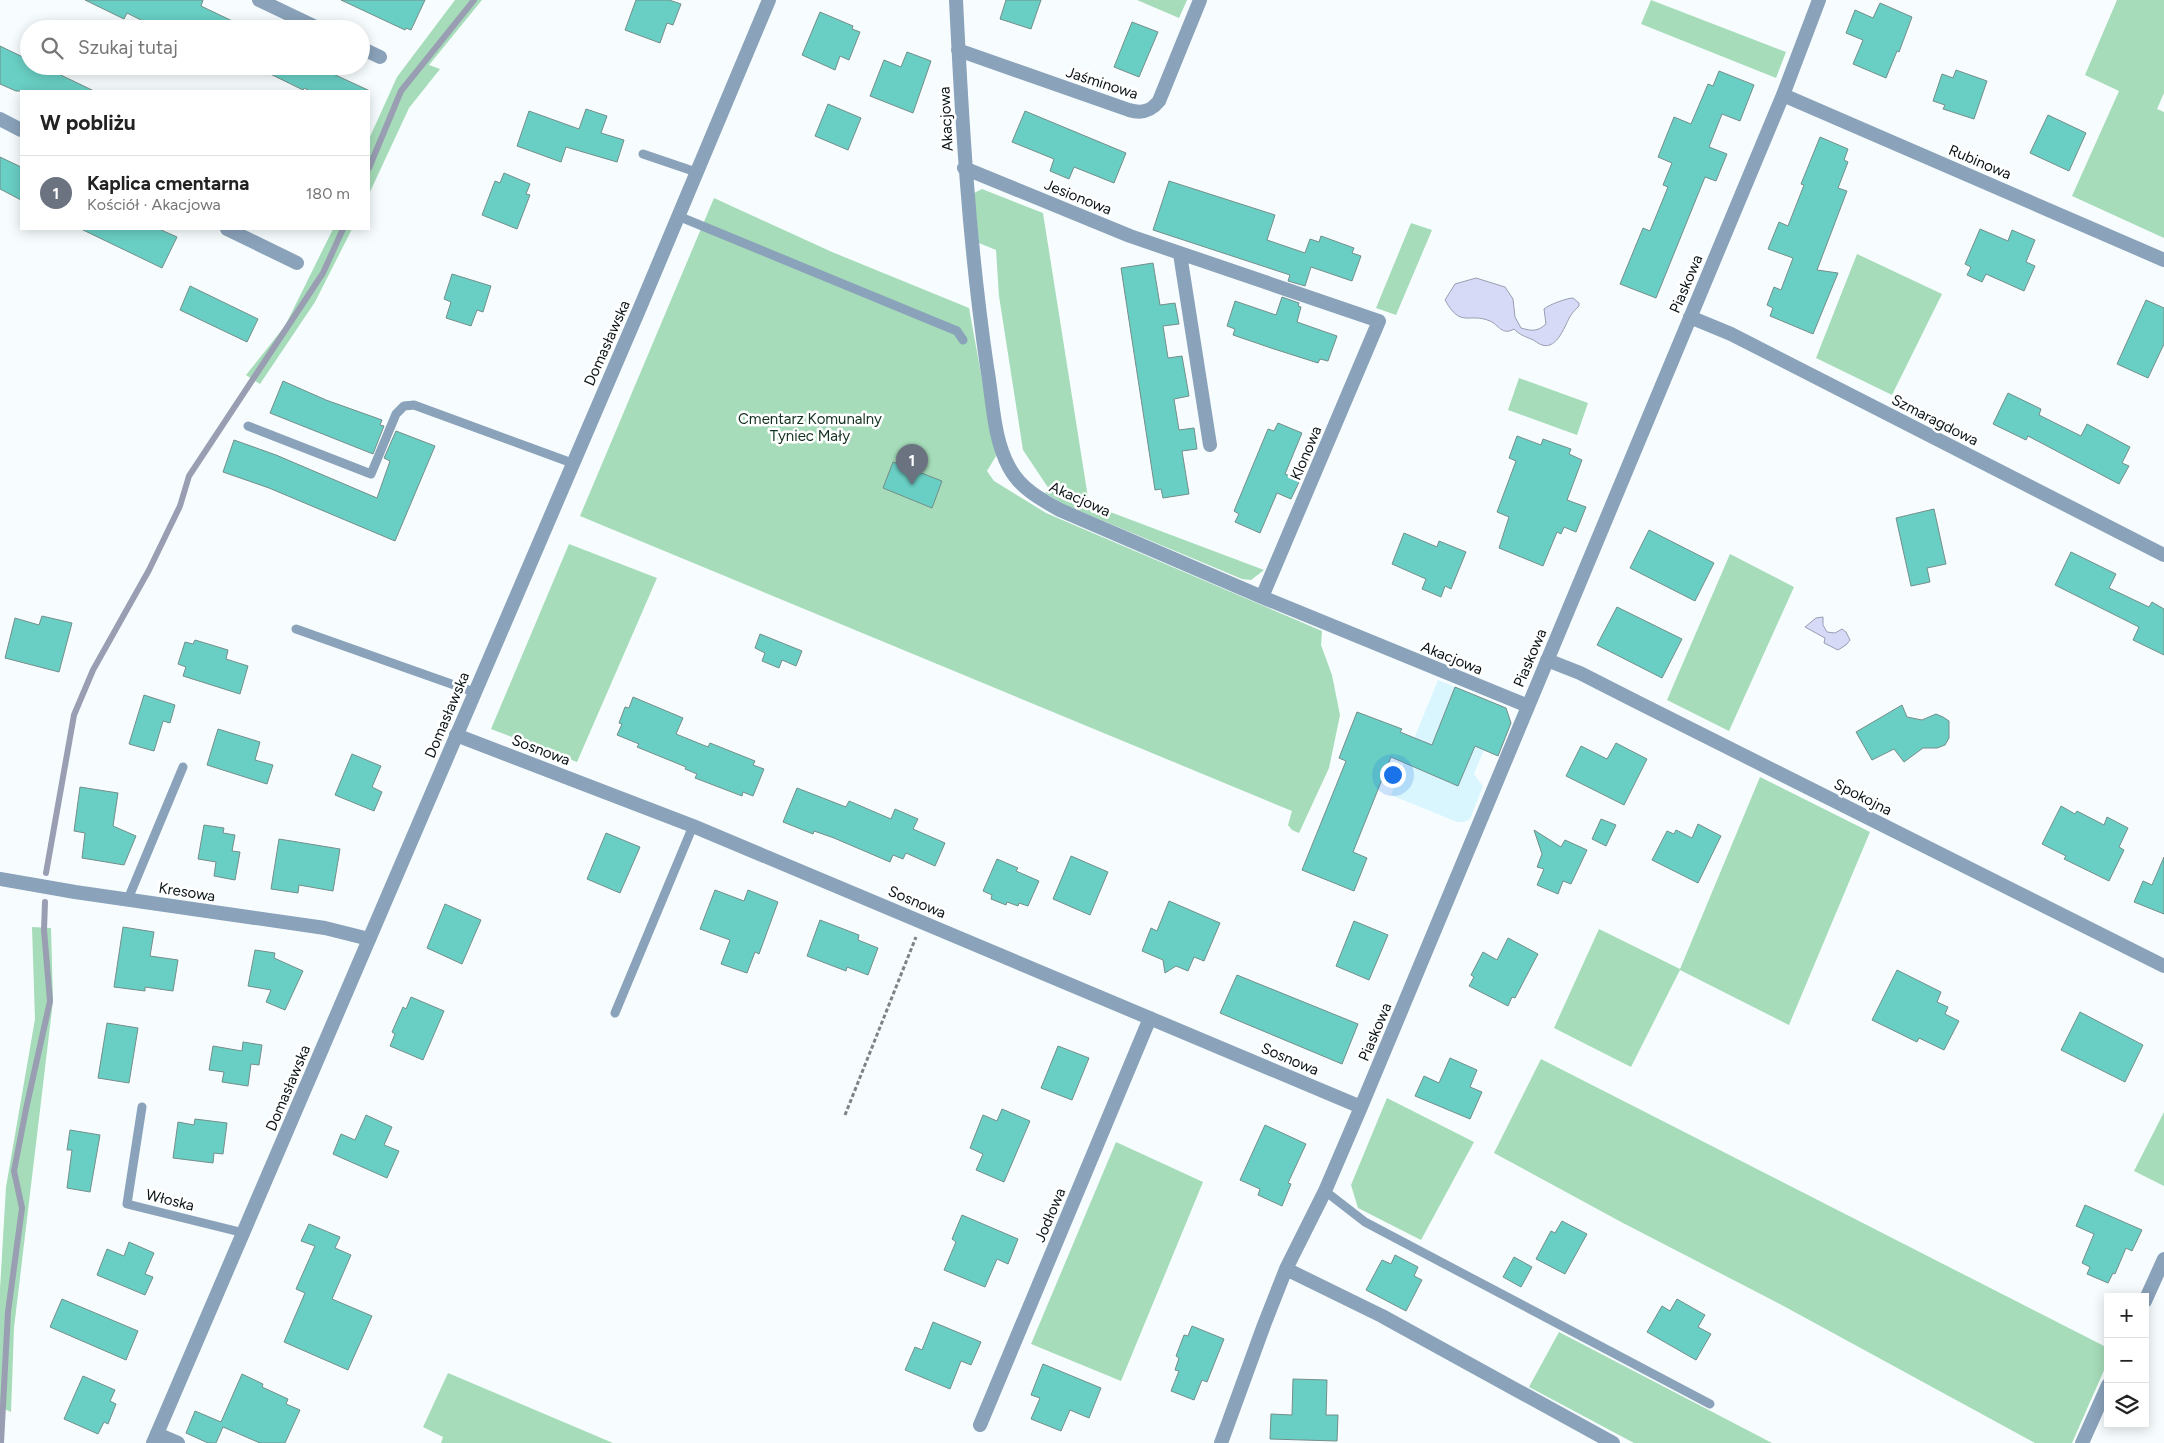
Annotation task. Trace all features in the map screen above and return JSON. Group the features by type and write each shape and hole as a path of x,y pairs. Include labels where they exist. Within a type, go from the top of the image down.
{"street":[{"path":"259,0 301,20"},
{"name":"Domasławska","path":"155,1438 639,310 769,0"},
{"name":"Akacjowa","path":"956,0 964,168 984,342 999,444 1009,468 1016,478 1035,496 1060,510 1262,597 1528,706"},
{"name":"Jaśminowa","path":"958,50 1129,110 1144,112 1155,106 1159,101 1200,0"},
{"name":"Piaskowa","path":"1221,1443 1286,1269 1325,1191 1362,1107 1782,95 1819,0"},
{"path":"370,52 380,57"},
{"name":"Rubinowa","path":"1782,95 2164,260"},
{"path":"0,119 20,129"},
{"name":"Jesionowa","path":"964,168 1130,236 1379,321"},
{"path":"229,230 298,263"},
{"path":"1180,254 1210,445"},
{"name":"Szmaragdowa","path":"1690,317 1731,334 2164,555"},
{"name":"Klonowa","path":"1262,597 1379,321"},
{"name":"Spokojna","path":"1547,660 1580,673 2164,966"},
{"name":"Sosnowa","path":"456,735 694,826 1362,1107"},
{"name":"Kresowa","path":"0,879 325,928 369,939"},
{"name":"Jodłowa","path":"980,1425 1150,1018"},
{"path":"2149,1293 2164,1259"},
{"path":"1286,1269 1382,1316 1613,1443"},
{"path":"2082,1443 2104,1394"},
{"path":"155,1438 178,1443"}],"lane":[{"path":"643,154 696,172"},
{"path":"678,216 957,331 963,340"},
{"path":"248,426 371,474 396,414 404,406 414,405 572,463"},
{"path":"296,629 474,692"},
{"path":"128,899 183,766"},
{"path":"615,1013 694,826"},
{"name":"Włoska","path":"142,1107 126,1204 244,1233"},
{"path":"1325,1191 1365,1222 1710,1404"}],"path":[{"path":"845,1115 922,922"}],"shaded area":[{"path":"1476,278 1505,287 1513,299 1515,317 1521,328 1528,330 1543,327 1546,324 1544,309 1549,306 1573,298 1579,303 1579,306 1571,315 1557,340 1548,346 1542,345 1514,329 1504,331 1490,321 1461,317 1451,309 1445,300 1455,284"},
{"path":"1823,617 1823,625 1827,632 1835,633 1842,629 1850,640 1838,650 1824,643 1825,638 1805,627 1816,618"},
{"path":"1438,680 1506,708 1511,723 1498,756 1484,750 1474,774 1483,786 1470,819 1464,822 1457,822 1391,795"}],"green space":[{"path":"455,0 482,0 429,65 440,69 409,108 370,192 370,137 397,77"},
{"path":"1137,0 1187,0 1179,18"},
{"path":"1651,0 1786,52 1776,78 1641,24"},
{"path":"2117,0 2164,0 2164,93 2157,109 2164,112 2164,238 2072,196 2119,91 2085,75"},
{"path":"982,189 1043,213 1089,504 1264,570 1251,580 1242,579 1063,504 1045,493 1049,489 1023,450 999,296 996,250 979,243 974,193"},
{"name":"Cmentarz Komunalny Tyniec Mały","path":"714,198 832,252 969,308 996,456 987,471 994,481 1046,513 1322,631 1321,645 1332,675 1340,715 1329,768 1299,833 1292,830 1288,825 1292,811 580,516"},
{"path":"1411,223 1432,230 1396,315 1376,308"},
{"path":"333,230 351,230 315,302 260,384 246,375 285,326"},
{"path":"1857,254 1942,294 1892,395 1816,358"},
{"path":"1519,378 1588,403 1577,435 1508,410"},
{"path":"569,544 657,578 577,762 491,729"},
{"path":"1730,554 1794,587 1729,731 1667,700"},
{"path":"1760,777 1870,832 1789,1025 1680,970 1631,1067 1554,1028 1599,929 1680,969"},
{"path":"32,927 51,928 53,1001 14,1328 11,1412 0,1407 0,1289 6,1187 35,1019"},
{"path":"1541,1059 2104,1346 2104,1370 2072,1443 2035,1443 1776,1302 1623,1223 1494,1153"},
{"path":"1387,1098 1474,1142 1421,1240 1358,1208 1351,1185"},
{"path":"2164,1112 2164,1186 2134,1171"},
{"path":"1116,1142 1203,1182 1121,1381 1031,1344"},
{"path":"1559,1332 1772,1443 1634,1443 1529,1387"},
{"path":"448,1373 613,1443 441,1443 443,1437 423,1427"}],"building":[{"path":"85,0 203,0 201,6 230,20 141,20 127,13 124,19"},
{"path":"341,0 425,0 411,30 406,28 405,30"},
{"path":"636,0 669,0 681,4 673,25 667,23 660,43 625,30"},
{"path":"1006,0 1041,0 1031,29 1000,19"},
{"path":"1880,3 1912,17 1899,52 1897,51 1886,78 1853,64 1863,40 1846,33 1855,10 1873,18"},
{"path":"820,12 853,26 852,29 860,32 849,60 840,56 835,70 802,55"},
{"path":"1132,22 1158,32 1139,77 1114,67"},
{"path":"0,46 20,56 20,75 61,75 92,90 16,91 0,84"},
{"path":"907,52 931,61 913,113 870,96 884,60 901,67"},
{"path":"1956,70 1987,81 1974,119 1943,109 1945,105 1933,101 1942,74 1953,78"},
{"path":"1719,71 1754,85 1740,121 1722,114 1709,147 1727,154 1716,181 1705,177 1656,298 1620,284 1643,228 1650,231 1668,187 1663,185 1672,163 1658,157 1674,117 1691,124 1708,84 1713,86"},
{"path":"272,75 335,75 368,90 308,90 304,88 303,90"},
{"path":"828,104 861,118 848,150 815,136"},
{"path":"586,109 607,116 601,133 624,140 617,162 566,147 561,162 517,146 529,111 579,129"},
{"path":"1025,111 1126,153 1114,183 1074,167 1069,179 1050,171 1054,159 1012,142"},
{"path":"2048,115 2086,133 2069,171 2030,153"},
{"path":"1820,137 1848,149 1844,160 1848,162 1838,188 1847,191 1817,270 1838,273 1813,334 1770,316 1773,308 1767,305 1774,287 1781,290 1793,258 1768,249 1779,222 1788,226 1804,185 1801,184"},
{"path":"0,157 20,167 20,199 0,189"},
{"path":"504,173 530,184 526,194 530,195 517,229 482,215 495,181 500,183"},
{"path":"1169,181 1275,215 1267,240 1305,253 1310,239 1319,242 1321,236 1354,248 1352,253 1361,256 1352,281 1311,267 1305,286 1288,281 1290,275 1153,230"},
{"path":"1980,229 2008,241 2012,230 2035,240 2026,262 2035,266 2024,291 1986,274 1982,282 1967,275 1971,267 1965,264"},
{"path":"83,230 161,230 177,237 162,268"},
{"path":"1153,263 1160,305 1175,303 1179,324 1163,326 1168,358 1182,356 1189,396 1174,399 1179,430 1194,428 1197,449 1182,451 1189,494 1163,498 1161,489 1155,490 1121,268"},
{"path":"452,274 491,286 483,312 477,310 471,326 446,318 451,302 444,299"},
{"path":"190,286 258,319 247,342 180,310"},
{"path":"1282,297 1299,303 1298,306 1301,307 1297,322 1337,336 1328,361 1320,359 1318,363 1233,335 1235,329 1227,326 1235,301 1276,315"},
{"path":"2146,300 2164,308 2164,344 2148,378 2117,364"},
{"path":"283,381 326,400 382,420 380,425 384,426 373,454 270,413"},
{"path":"2008,393 2041,409 2039,415 2081,436 2087,424 2130,447 2122,463 2129,466 2119,484 2028,436 2026,440 1993,424"},
{"path":"1278,423 1302,433 1285,474 1300,480 1291,499 1277,493 1260,533 1235,522 1239,514 1234,511 1268,429 1274,431"},
{"path":"396,431 435,446 395,541 269,488 223,472 234,440 276,455 377,498 390,461 384,458"},
{"path":"1517,436 1541,445 1543,439 1571,449 1569,454 1582,460 1567,500 1586,507 1576,532 1564,527 1561,534 1557,532 1543,566 1499,548 1509,517 1497,512 1516,461 1509,458"},
{"path":"893,462 942,481 932,508 883,488"},
{"path":"1934,509 1946,564 1927,568 1930,582 1911,586 1896,518"},
{"path":"1649,530 1714,563 1695,601 1630,568"},
{"path":"1404,533 1437,547 1439,541 1466,552 1451,589 1445,586 1441,597 1422,589 1426,579 1392,564"},
{"path":"2071,552 2116,574 2109,588 2149,607 2152,602 2164,609 2164,655 2133,640 2139,627 2055,585"},
{"path":"1617,607 1682,639 1662,678 1597,645"},
{"path":"42,616 72,623 59,672 5,658 15,618 39,625"},
{"path":"760,634 802,651 796,666 782,660 779,668 762,661 765,653 755,648"},
{"path":"195,640 228,650 226,659 248,666 240,694 183,676 186,667 178,664 185,642 193,644"},
{"path":"1455,687 1506,708 1511,723 1498,756 1475,746 1458,786 1391,757 1353,852 1367,858 1354,891 1302,870 1346,761 1339,758 1357,712 1402,729 1400,732 1432,745"},
{"path":"144,695 175,705 170,723 163,721 154,751 129,744"},
{"path":"633,697 683,718 676,734 708,747 710,743 755,761 753,765 764,769 753,796 743,792 742,796 695,778 697,774 685,769 686,767 637,747 639,744 617,735 622,724 619,723 625,707 629,708"},
{"path":"1902,705 1907,717 1922,720 1936,714 1949,721 1949,738 1945,745 1937,748 1923,748 1904,762 1894,749 1872,760 1856,732"},
{"path":"218,729 260,742 255,760 273,765 267,784 207,765"},
{"path":"1616,743 1647,759 1624,805 1566,776 1581,746 1607,759"},
{"path":"352,754 381,766 372,787 382,792 374,811 335,795"},
{"path":"80,787 118,793 113,826 136,836 124,865 82,858 85,833 74,831"},
{"path":"797,788 846,807 849,801 891,819 895,809 918,819 913,829 945,843 935,866 906,853 903,859 893,855 890,862 834,838 814,831 813,834 783,822"},
{"path":"2061,806 2075,814 2077,811 2104,825 2107,817 2128,828 2119,847 2124,850 2109,881 2064,859 2066,856 2042,844"},
{"path":"1601,819 1616,825 1606,846 1592,839"},
{"path":"1698,824 1721,836 1698,883 1652,860 1667,831 1674,834 1676,830 1692,838"},
{"path":"204,825 224,828 223,833 235,835 232,851 240,852 235,880 214,876 216,862 198,859"},
{"path":"1534,830 1561,847 1565,840 1587,850 1571,884 1563,881 1558,894 1537,885 1544,869 1537,867 1542,854"},
{"path":"606,833 640,847 620,893 587,879"},
{"path":"279,839 340,849 333,891 299,885 298,893 271,889"},
{"path":"1071,856 1108,872 1090,915 1053,899"},
{"path":"2164,857 2164,914 2134,902 2143,881 2152,885"},
{"path":"997,859 1018,868 1016,871 1039,881 1028,906 1019,903 1018,906 1007,902 1006,905 991,899 992,895 983,891"},
{"path":"715,890 744,901 748,890 778,902 759,954 755,952 747,973 721,964 730,940 700,929"},
{"path":"1169,901 1220,923 1204,961 1194,957 1188,971 1176,966 1165,973 1163,960 1142,951 1151,928 1157,931"},
{"path":"445,904 481,920 462,964 427,948"},
{"path":"820,920 859,935 858,940 878,948 868,975 847,967 846,971 807,956"},
{"path":"1354,921 1388,935 1369,980 1336,966"},
{"path":"123,927 154,932 150,956 178,960 173,991 145,987 145,991 114,987"},
{"path":"1508,938 1538,954 1515,998 1512,997 1508,1006 1469,986 1474,977 1471,975 1483,952 1497,960"},
{"path":"255,950 275,953 274,958 303,971 285,1010 266,1002 271,990 248,986"},
{"path":"1897,970 1941,992 1937,1002 1948,1007 1945,1014 1959,1021 1944,1050 1919,1038 1917,1042 1872,1020"},
{"path":"1237,975 1358,1024 1342,1064 1220,1013"},
{"path":"411,997 444,1011 423,1060 390,1046 395,1034 392,1032 403,1007 406,1009"},
{"path":"2080,1012 2143,1045 2125,1082 2061,1050"},
{"path":"107,1023 138,1028 129,1083 98,1078"},
{"path":"243,1042 262,1045 259,1065 251,1064 248,1086 222,1082 224,1072 209,1070 213,1046 242,1051"},
{"path":"1058,1046 1089,1058 1072,1100 1041,1088"},
{"path":"1450,1058 1477,1070 1470,1087 1482,1092 1470,1119 1415,1096 1424,1076 1439,1083"},
{"path":"1002,1109 1030,1121 1004,1182 976,1170 983,1154 970,1148 983,1115 997,1121"},
{"path":"366,1115 392,1127 384,1145 399,1151 387,1178 333,1154 341,1134 355,1140"},
{"path":"195,1119 227,1123 223,1154 214,1153 213,1163 173,1158 178,1122 194,1125"},
{"path":"1265,1125 1306,1144 1288,1183 1291,1184 1282,1206 1258,1195 1260,1189 1240,1180"},
{"path":"70,1130 100,1135 90,1192 67,1188 72,1150 67,1150"},
{"path":"2085,1205 2142,1230 2132,1251 2126,1248 2115,1274 2113,1273 2108,1283 2087,1274 2090,1267 2082,1263 2094,1234 2076,1226"},
{"path":"962,1215 1018,1239 1008,1264 997,1259 985,1287 944,1270 956,1242 952,1239"},
{"path":"1562,1221 1587,1234 1565,1274 1536,1259 1551,1231 1555,1233"},
{"path":"309,1224 340,1237 335,1248 351,1255 332,1299 372,1316 348,1370 284,1342 305,1293 296,1289 315,1246 301,1241"},
{"path":"129,1242 154,1253 145,1274 153,1277 145,1295 97,1275 107,1249 124,1256"},
{"path":"1395,1255 1418,1267 1414,1276 1422,1280 1406,1311 1366,1290 1382,1260 1391,1264"},
{"path":"1514,1257 1532,1267 1521,1287 1503,1277"},
{"path":"62,1299 138,1331 126,1360 50,1327"},
{"path":"1677,1299 1705,1315 1698,1327 1711,1334 1696,1360 1647,1332 1662,1306 1670,1311"},
{"path":"933,1322 981,1342 971,1365 961,1361 950,1389 905,1370 915,1347 922,1350"},
{"path":"1192,1326 1224,1339 1207,1382 1202,1380 1194,1400 1171,1391 1179,1371 1175,1370 1179,1358 1176,1356 1184,1335 1188,1336"},
{"path":"1043,1364 1101,1388 1089,1418 1070,1410 1061,1431 1031,1419 1040,1398 1031,1395"},
{"path":"242,1374 263,1384 262,1387 288,1399 286,1404 300,1410 285,1443 260,1443 223,1427 216,1443 208,1443 186,1433 195,1411 221,1422"},
{"path":"83,1376 115,1390 110,1401 116,1404 108,1424 104,1422 98,1434 64,1419"},
{"path":"1293,1379 1327,1380 1326,1415 1338,1415 1337,1441 1270,1439 1271,1414 1292,1415"}],"waterway":[{"path":"370,166 401,91 474,0"},
{"path":"46,873 74,715 93,670 149,570 180,506 189,476 323,273 343,230"},
{"path":"1,1443 8,1312 22,1208 14,1171 50,1001 44,930 45,902"}],"place":[{"name":"Kaplica cmentarna","path":"912,485"}]}
